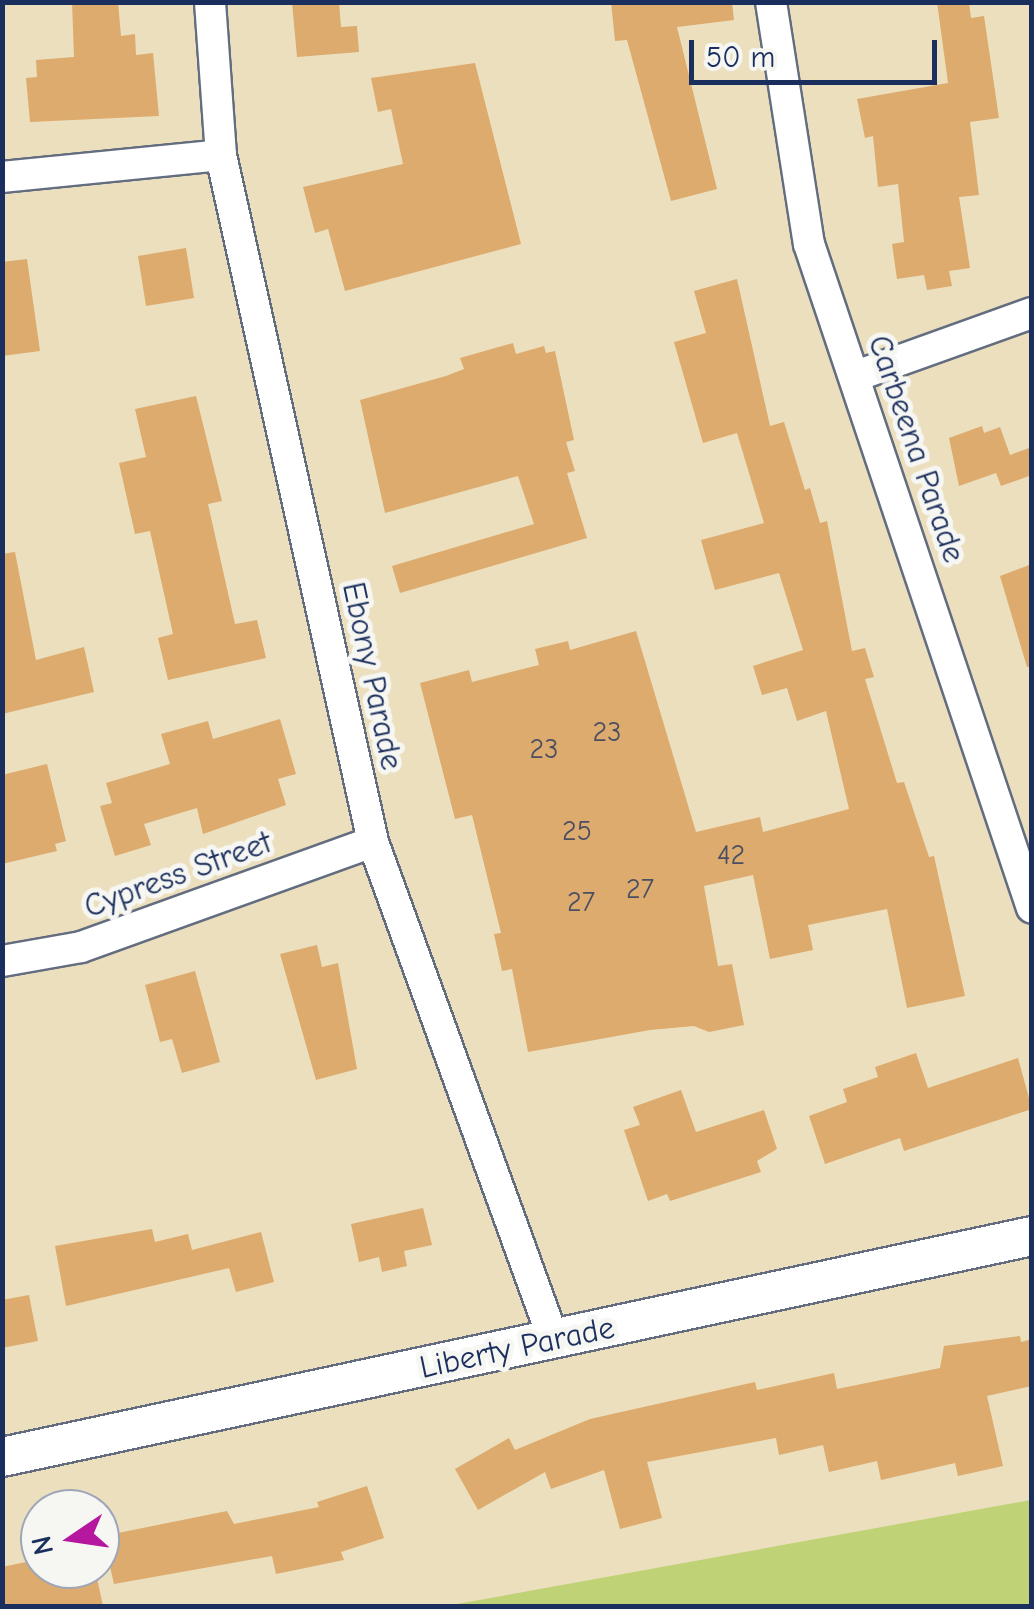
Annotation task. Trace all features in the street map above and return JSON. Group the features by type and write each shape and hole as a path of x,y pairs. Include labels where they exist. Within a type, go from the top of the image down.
{"street":[{"name":"Ebony Parade","path":"210,2 221,155 373,842 554,1341"},
{"name":"Carbeena Parade","path":"772,2 809,244 1032,908"},
{"path":"2,177 221,155"},
{"path":"856,376 1032,314"},
{"name":"Cypress Street","path":"2,961 81,947 373,842"},
{"name":"Liberty Parade","path":"2,1457 1032,1236"}],"green space":[{"path":"1031,1500 1031,1606 446,1606"}],"building":[{"path":"72,2 118,2 121,36 135,34 136,55 153,53 159,116 30,122 26,78 37,77 36,60 74,57"},
{"path":"292,2 339,2 341,27 357,26 359,52 297,57"},
{"path":"611,2 732,2 734,20 677,27 717,189 671,201 627,40 615,41"},
{"path":"937,2 969,2 971,18 984,16 999,118 970,122 979,195 959,197 970,268 949,271 952,286 927,290 924,275 897,279 892,244 904,242 898,184 878,187 873,136 865,138 857,99 948,83"},
{"path":"475,63 521,244 345,291 328,229 315,233 303,187 403,164 391,109 378,112 371,78"},
{"path":"186,248 194,298 146,306 138,256"},
{"path":"27,259 40,351 2,356 2,262"},
{"path":"737,279 770,426 784,422 805,490 810,488 820,523 827,521 852,651 865,648 874,677 865,679 897,783 904,782 929,857 934,856 965,996 907,1008 887,909 808,925 813,950 770,959 753,875 704,886 718,966 732,964 744,1025 709,1032 694,1026 650,1030 528,1052 512,969 502,971 494,934 501,933 472,815 455,819 420,683 469,670 472,682 539,665 535,649 568,641 570,650 636,631 696,832 760,817 763,832 849,809 826,711 797,721 787,688 762,695 753,666 803,650 779,573 715,590 701,540 764,523 737,433 703,443 674,342 706,333 694,291"},
{"path":"513,343 516,354 544,346 546,353 555,351 574,440 566,442 575,471 567,473 587,538 400,593 392,566 534,524 518,476 385,513 360,400 446,376 464,369 460,358"},
{"path":"196,396 222,501 208,504 235,624 257,620 266,658 168,680 158,638 173,634 150,531 135,534 119,463 146,457 135,409"},
{"path":"982,426 984,433 1000,427 1010,455 1032,447 1032,475 1001,486 996,473 959,486 949,438"},
{"path":"15,552 36,660 84,647 94,692 2,714 2,554"},
{"path":"1032,564 1032,667 1027,667 1000,576"},
{"path":"280,719 296,774 278,779 286,805 203,834 197,808 144,824 151,845 115,856 100,806 112,803 106,783 170,764 161,734 208,721 213,739"},
{"path":"47,764 66,841 55,844 57,851 2,864 2,775"},
{"path":"317,945 322,967 338,963 357,1069 316,1080 280,954"},
{"path":"195,971 220,1062 182,1073 172,1039 160,1042 145,985"},
{"path":"916,1053 928,1088 1018,1058 1032,1109 904,1151 900,1138 825,1164 809,1116 847,1102 843,1089 878,1077 875,1067"},
{"path":"681,1090 696,1132 764,1110 777,1149 757,1161 761,1172 670,1201 667,1194 648,1201 624,1130 640,1125 633,1107"},
{"path":"423,1208 432,1245 404,1251 407,1266 382,1272 379,1257 359,1262 351,1224"},
{"path":"152,1229 155,1242 188,1234 192,1250 261,1232 274,1282 236,1292 229,1268 66,1306 55,1246"},
{"path":"29,1295 38,1341 2,1348 2,1300"},
{"path":"1020,1336 1021,1342 1032,1339 1032,1386 987,1396 1003,1466 958,1476 955,1463 881,1480 877,1461 829,1472 823,1445 779,1455 776,1438 647,1462 662,1518 620,1529 604,1470 551,1489 545,1472 478,1510 455,1469 509,1438 515,1450 590,1419 755,1382 757,1390 834,1373 837,1389 940,1368 944,1346"},
{"path":"367,1486 384,1538 341,1552 344,1560 276,1574 272,1556 120,1583 120,1533 227,1511 234,1524 319,1507 317,1502"},
{"path":"20,1563 20,1589 99,1589 103,1606 2,1606 2,1567"}]}
